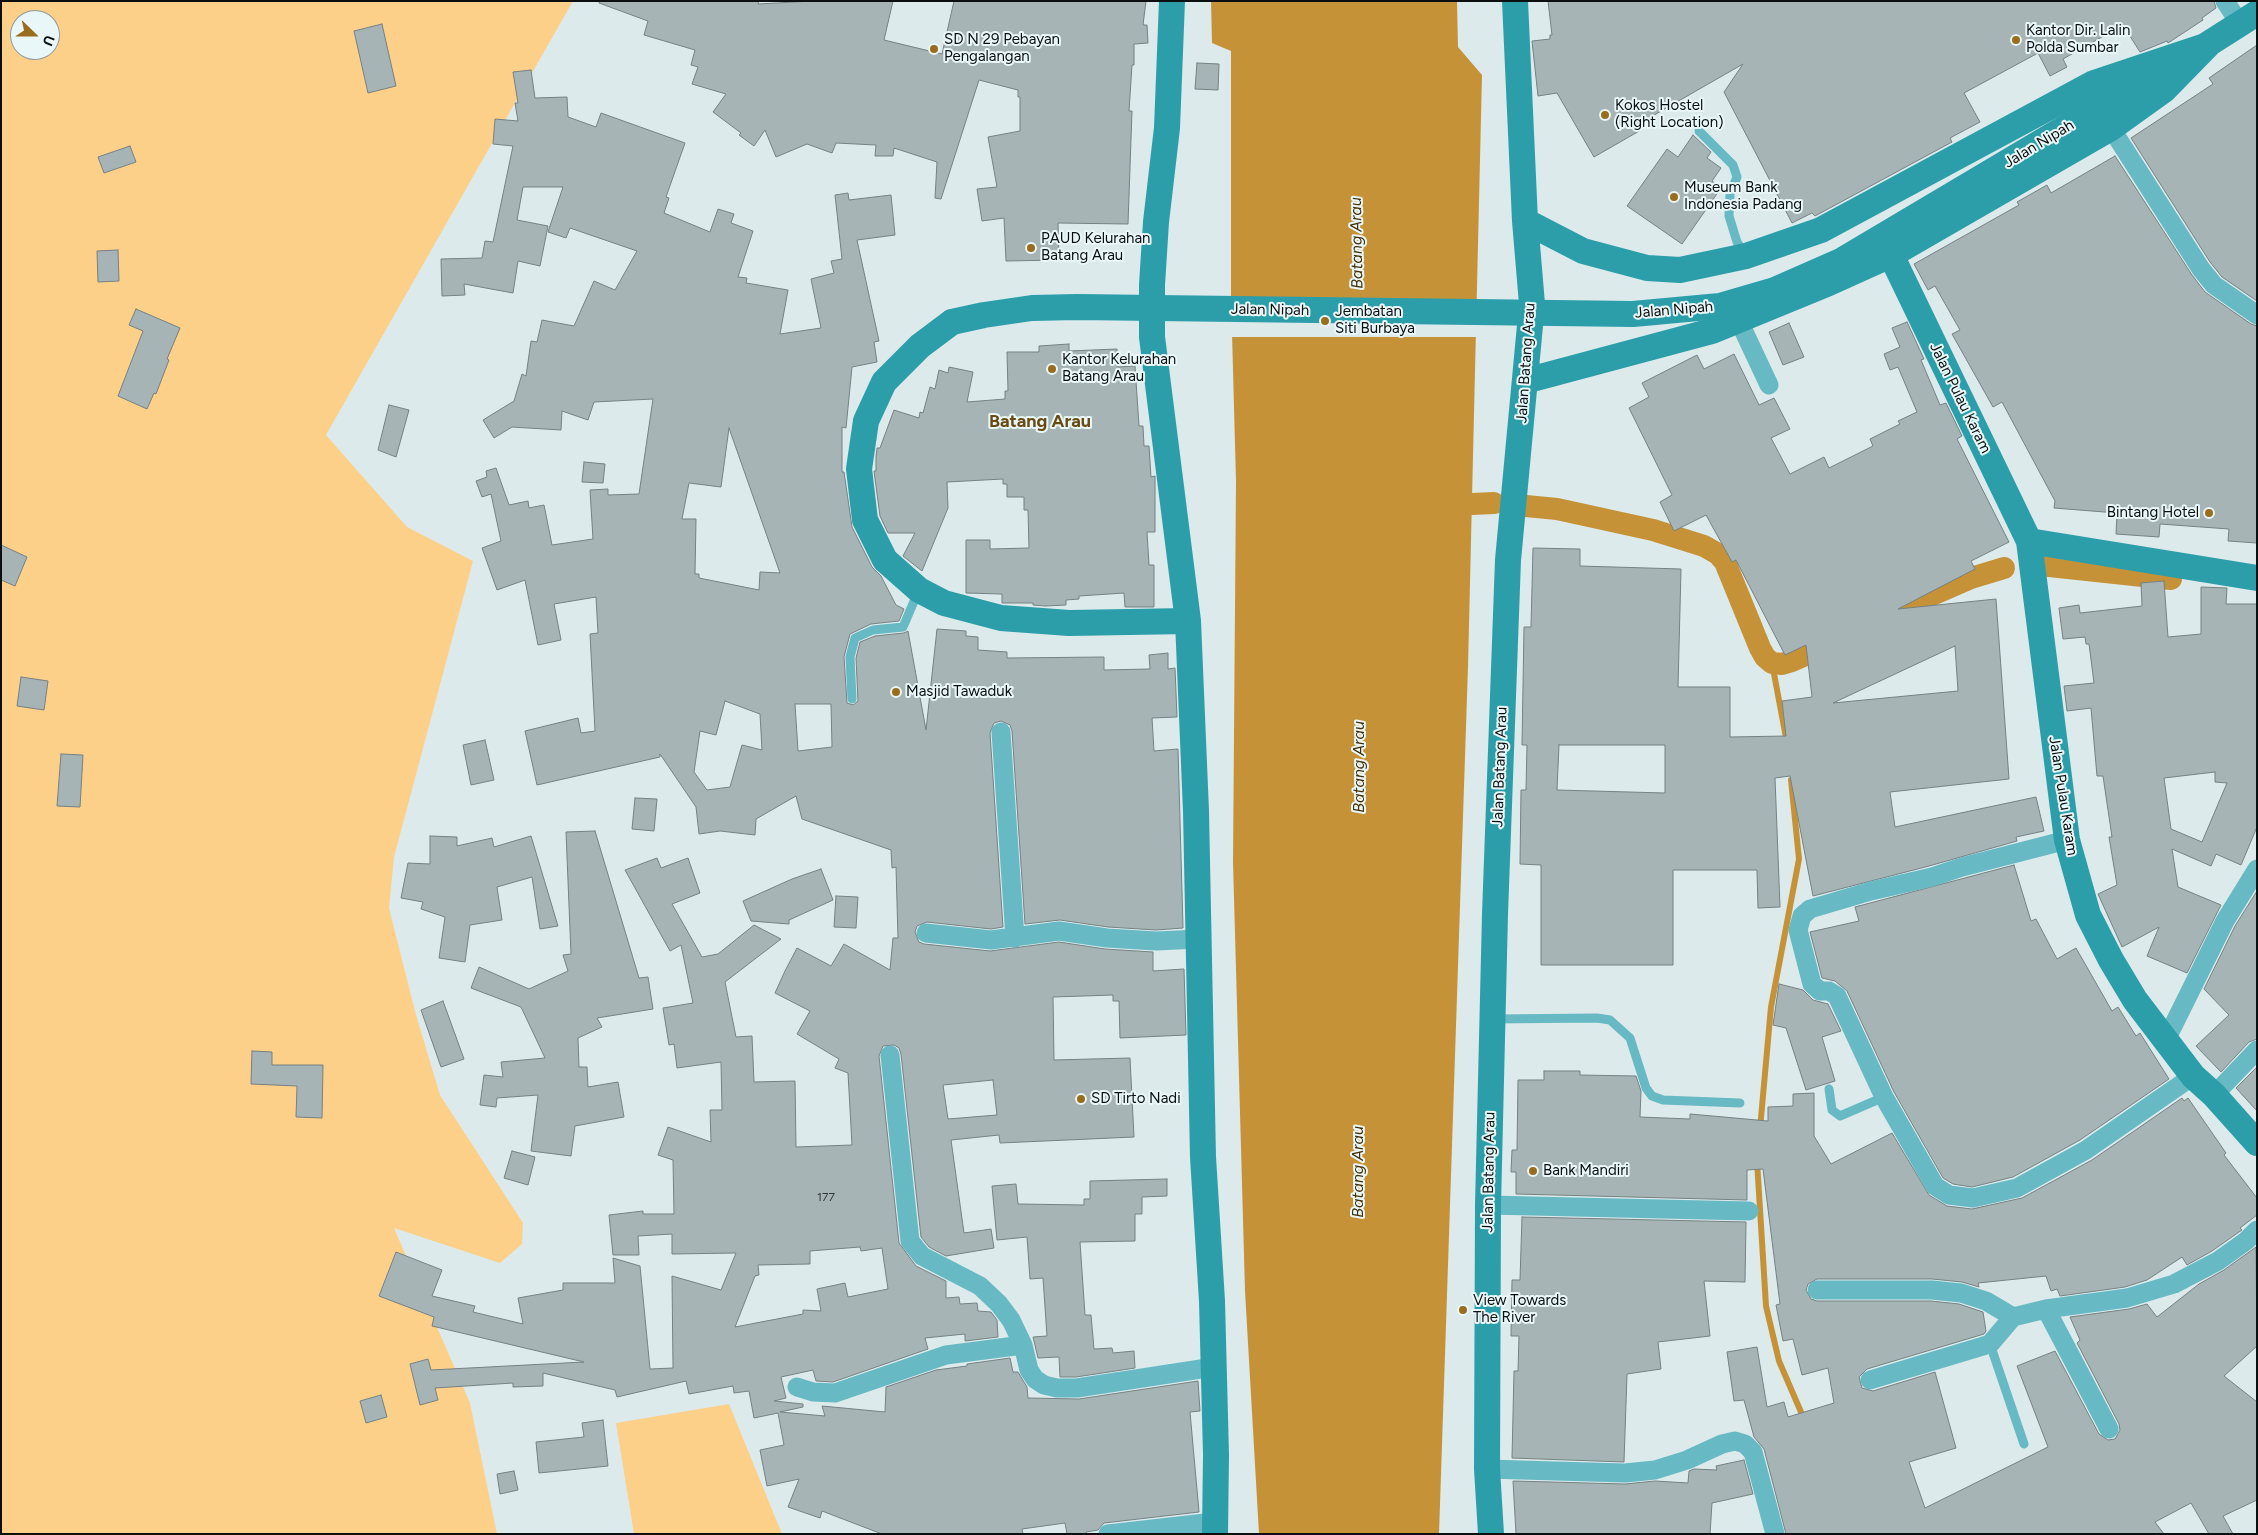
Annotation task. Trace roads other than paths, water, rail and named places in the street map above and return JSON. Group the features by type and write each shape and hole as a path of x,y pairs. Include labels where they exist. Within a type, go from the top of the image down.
{"street":[{"path":"1108,1534 1214,1528 1216,1455 1214,1368 1212,1300 1203,1157 1196,811 1188,621 1152,337 1155,240 1166,128 1172,1"},
{"name":"Jalan Batang Arau","path":"1491,1534 1487,1470 1488,1205 1494,1019 1495,914 1508,560 1532,304 1525,221 1515,1"},
{"path":"2225,1 2248,18"},
{"name":"Jalan Nipah","path":"1526,381 1712,331 1891,255 2109,115 2248,18"},
{"name":"Jalan Nipah","path":"1525,221 1583,251 1647,268 1680,270 1746,256 1821,230 2094,84 2208,45"},
{"path":"2109,115 2201,269 2220,290 2257,315"},
{"name":"Jalan Nipah","path":"1188,621 1069,623 1001,618 944,603 919,590 885,560 865,520 859,469 866,421 884,382 920,346 952,322 1032,308 1633,314 1720,306 1775,290 1841,261 2109,115"},
{"name":"Jalan Pulau Karam","path":"1891,255 2029,541 2066,840 2088,915 2111,960 2135,1000 2193,1076 2214,1095 2257,1143"},
{"path":"1739,321 1769,385"},
{"path":"2029,541 2257,578"},
{"path":"1001,732 1015,938"},
{"path":"2066,840 1962,867 1932,877 1870,891 1810,910 1802,916 1798,930 1812,984 1820,991 1829,991 1837,996 1884,1097 1935,1186 1949,1196 1973,1198 2016,1188 2048,1172 2114,1132 2193,1076"},
{"path":"2166,1040 2225,922 2257,870"},
{"path":"926,933 991,940 1059,931 1116,939 1156,941 1199,939"},
{"path":"2214,1095 2257,1050"},
{"path":"890,1055 910,1241 922,1256 980,1286 990,1294 1011,1320 1023,1345 1029,1370 1035,1379 1044,1385 1058,1388 1077,1388 1214,1368"},
{"path":"1488,1205 1749,1211"},
{"path":"1870,1380 1990,1344 2013,1317 2046,1309 2126,1298 2174,1284 2218,1261 2246,1241 2257,1230"},
{"path":"1817,1290 1932,1290 1961,1293 1986,1301 2013,1317"},
{"path":"2046,1309 2109,1429"},
{"path":"797,1387 813,1392 835,1393 946,1355 1023,1345"},
{"path":"1487,1470 1625,1473 1655,1470 1687,1460 1722,1444 1735,1441 1745,1444 1753,1452 1776,1534"}],"lane":[{"path":"1699,132 1733,165 1737,177 1730,194 1729,216 1738,242 1746,256"},
{"path":"852,699 850,657 855,638 873,630 903,627 919,590"},
{"path":"1494,1019 1610,1020 1630,1038 1646,1088 1652,1096 1663,1100 1740,1103"},
{"path":"1829,1089 1832,1110 1840,1116 1884,1097"},
{"path":"1990,1344 2024,1444"}],"water":[{"path":"1211,1 1457,1 1458,47 1482,75 1468,667 1439,1534 1259,1534 1245,1291 1233,862 1236,481 1231,296 1231,51 1212,43"}],"waterway":[{"path":"1472,504 1494,503"},
{"path":"1526,506 1557,509 1653,530 1704,546 1718,554 1725,562 1760,648 1765,657 1772,663 1782,664 1792,661 1834,643"},
{"path":"2040,565 2171,579"},
{"path":"1879,623 1923,599 1971,578 2004,568"},
{"path":"1772,663 1787,743"},
{"path":"1760,1129 1771,1007 1799,859 1791,780"},
{"path":"1757,1161 1766,1306 1779,1361 1804,1419"}],"place":[{"name":"Kantor Dir. Lalin Polda Sumbar","path":"2016,40"},
{"name":"SD N 29 Pebayan Pengalangan","path":"934,49"},
{"name":"Kokos Hostel (Right Location)","path":"1605,115"},
{"name":"Museum Bank Indonesia Padang","path":"1674,197"},
{"name":"PAUD Kelurahan Batang Arau","path":"1031,248"},
{"name":"Jembatan Siti Burbaya","path":"1325,321"},
{"name":"Kantor Kelurahan Batang Arau","path":"1052,369"},
{"name":"Bintang Hotel","path":"2209,513"},
{"name":"Masjid Tawaduk","path":"896,692"},
{"name":"SD Tirto Nadi","path":"1081,1099"},
{"name":"Bank Mandiri","path":"1533,1171"},
{"name":"View Towards The River","path":"1463,1310"}],"district":[{"name":"Batang Arau","path":"1040,422"}]}
